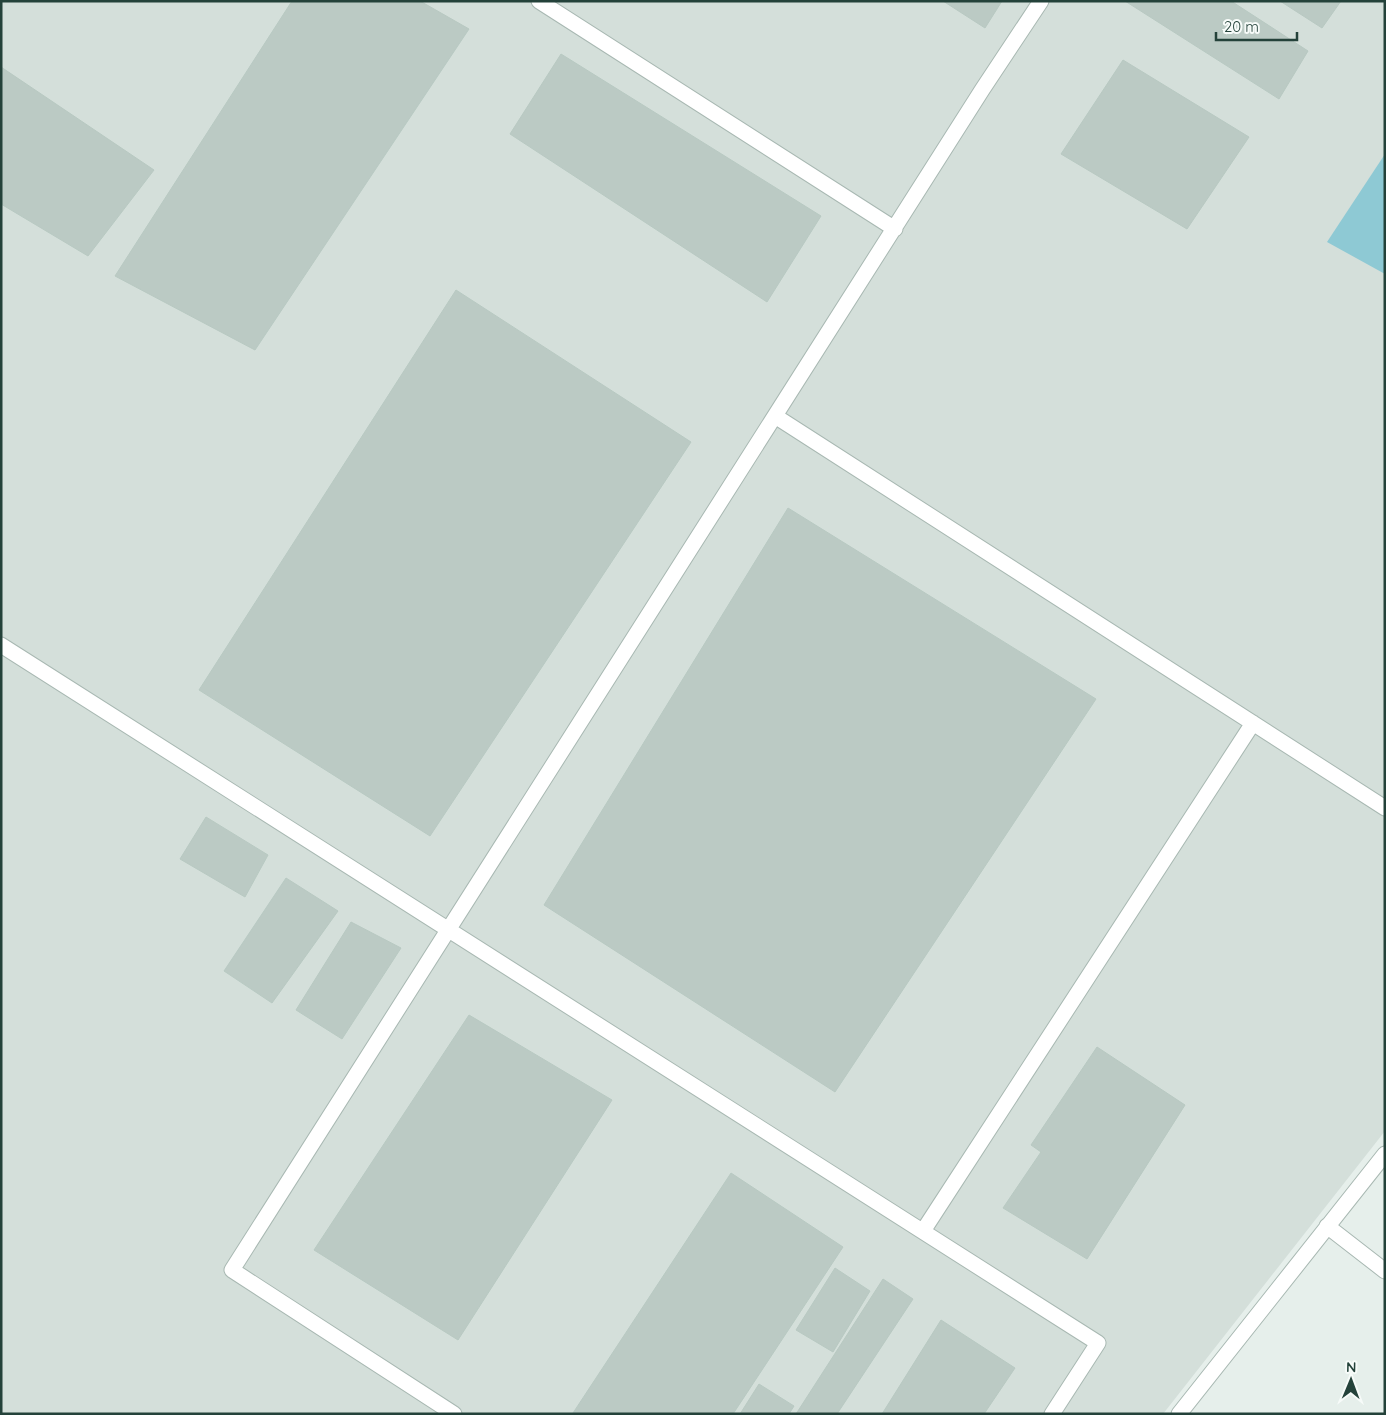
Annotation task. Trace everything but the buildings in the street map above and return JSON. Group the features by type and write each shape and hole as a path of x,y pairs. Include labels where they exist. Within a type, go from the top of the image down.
{"street":[{"path":"539,1 896,229"},
{"path":"454,1414 232,1270 1041,1"},
{"path":"776,416 1385,808"},
{"path":"1,645 1098,1343 1052,1414"},
{"path":"923,1231 1253,723"},
{"path":"1179,1414 1385,1154"},
{"path":"1327,1226 1385,1271"}],"shaded area":[{"path":"1,1 1385,1 1385,1131 1163,1414 1,1414"}],"water":[{"path":"1385,154 1385,274 1327,242"}]}
